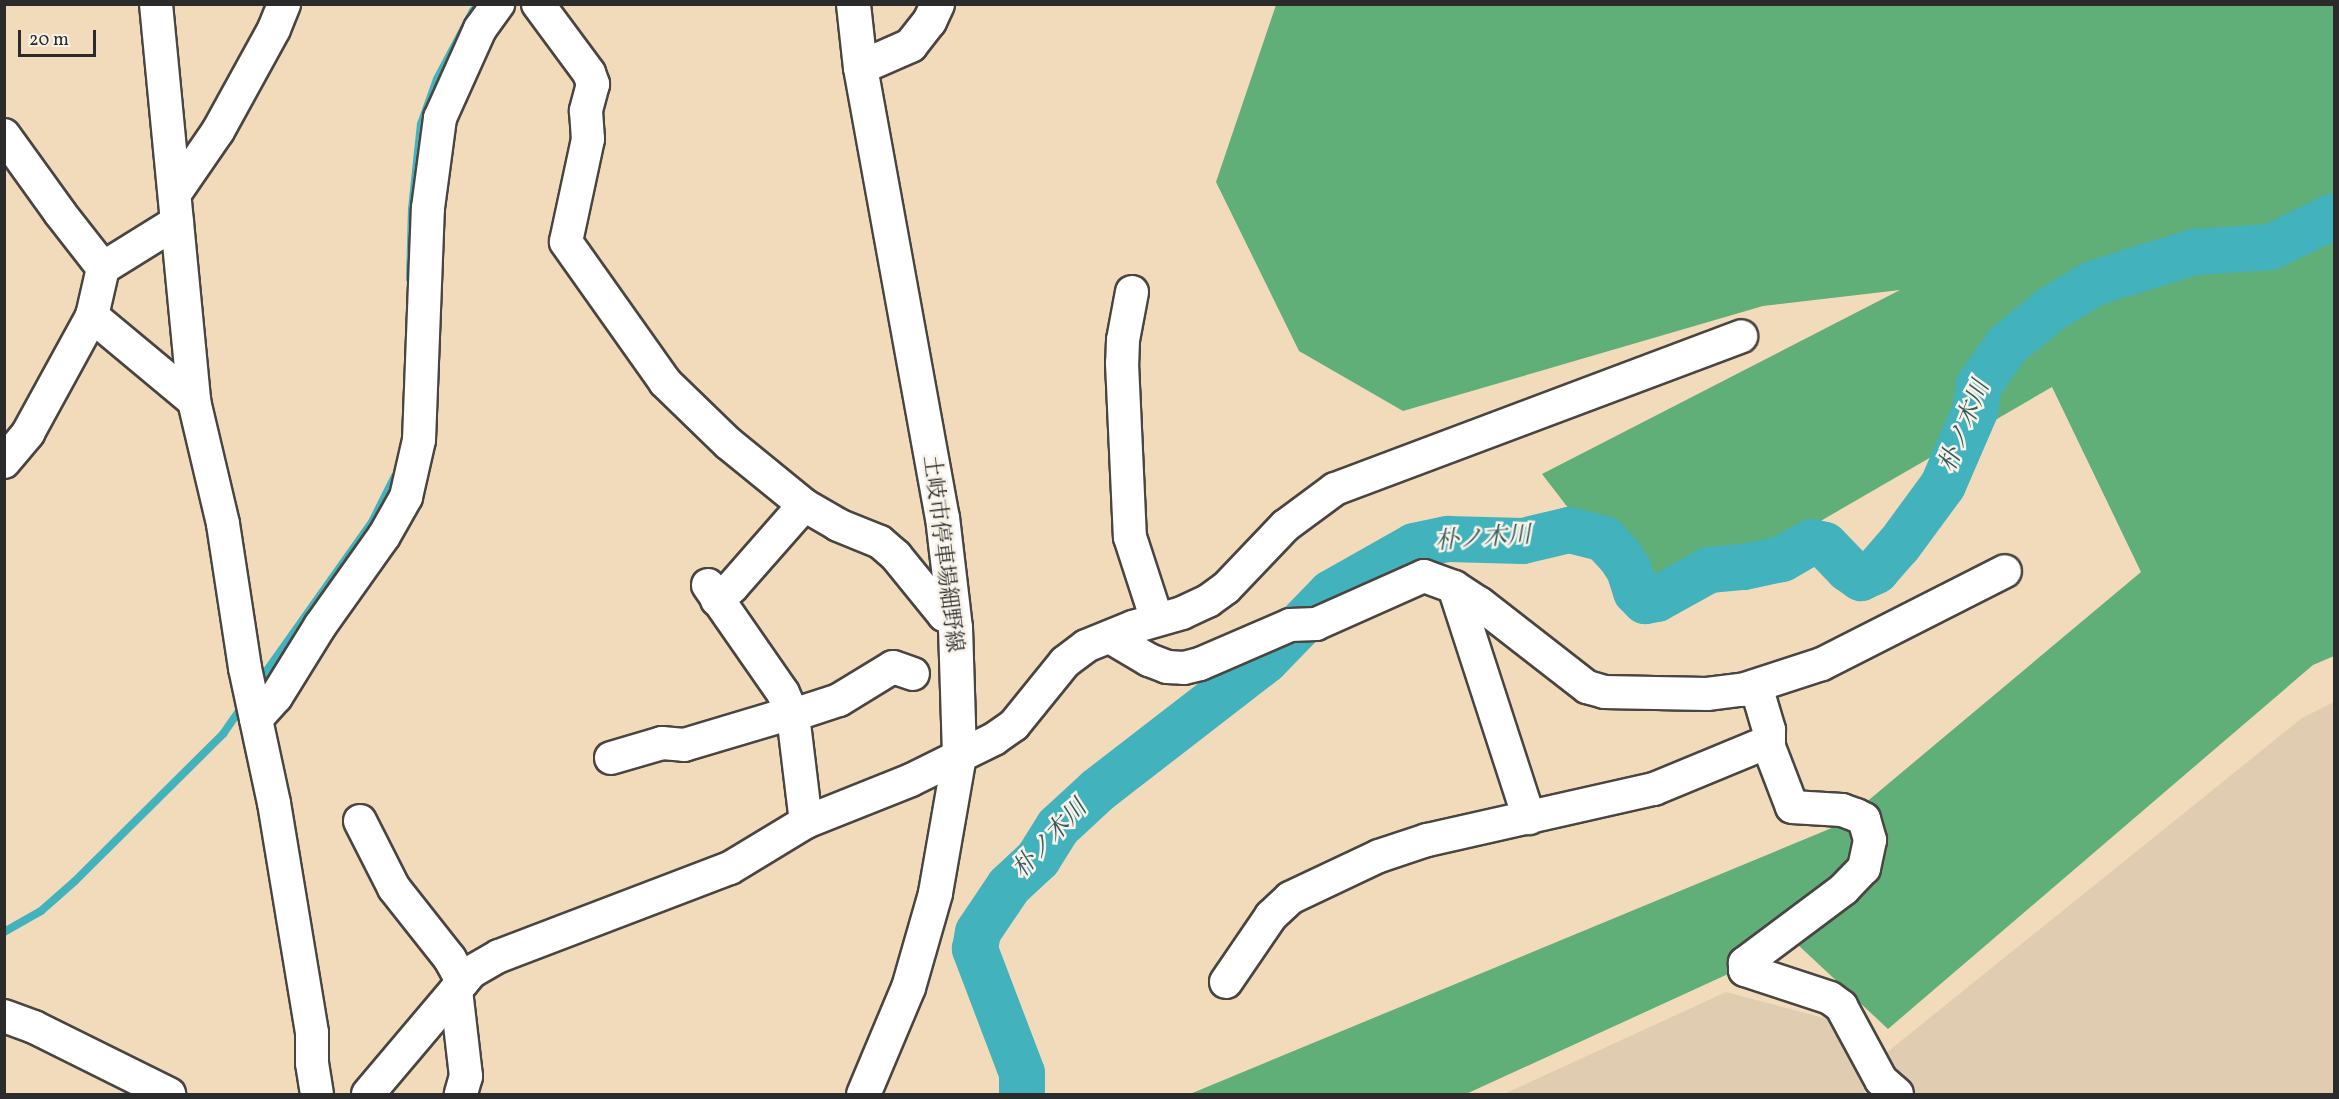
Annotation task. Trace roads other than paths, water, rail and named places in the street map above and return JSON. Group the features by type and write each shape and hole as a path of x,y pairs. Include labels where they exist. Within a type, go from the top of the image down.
{"main road":[{"name":"土岐市停車場細野線","path":"853,4 860,68 942,517 954,620 959,755 935,893 911,977 862,1095"},
{"path":"860,68 910,45 929,21 937,4"}],"street":[{"path":"156,4 194,401 224,524 245,668 274,802 310,1021 317,1095"},
{"path":"4,462 28,433 92,316 103,268 176,207 274,29 284,4"},
{"path":"255,716 276,697 320,626 384,536 406,497 419,440 428,208 440,118 480,29 498,4"},
{"path":"538,4 589,73 593,84 586,111 588,139 566,242 665,382 728,443 804,505 838,525 880,542 896,556 944,615 954,620"},
{"path":"4,135 103,268"},
{"path":"1132,292 1123,340 1122,363 1130,537 1157,620"},
{"path":"92,316 194,401"},
{"path":"368,1095 471,972 499,956 730,868 806,822 911,780 994,739 1014,725 1065,662 1086,646 1208,601 1226,588 1285,526 1335,489 1741,336"},
{"path":"804,505 732,587 713,592 783,693 793,716 806,822"},
{"path":"1110,637 1149,660 1167,667 1184,668 1200,664 1290,625 1316,624 1424,576 1454,587 1587,687 1604,692 1707,694 1756,686 1822,664 2005,571"},
{"path":"1454,587 1529,818"},
{"path":"611,758 662,743 684,745 781,716 793,716 839,700 893,667 913,674"},
{"path":"1756,686 1769,730 1769,747 1792,807 1842,810 1857,815 1864,819 1870,840 1864,868 1844,889 1745,963 1745,970 1830,998 1841,1006 1881,1080 1897,1095"},
{"path":"1226,982 1271,916 1290,898 1379,855 1427,840 1654,789 1756,747 1769,747"},
{"path":"360,821 394,888 450,959 459,986 466,1076 461,1095"},
{"path":"4,1017 34,1028 169,1095"}],"waterway":[{"path":"410,279 412,209 421,124 437,79 473,11 479,4"},
{"name":"朴ノ木川","path":"1022,1094 1022,1073 975,949 978,932 1009,886 1038,859 1058,827 1098,790 1266,660 1331,593 1414,546 1448,539 1523,541 1569,530 1604,539 1620,556 1629,570 1636,592 1645,601 1657,599 1709,570 1744,567 1782,559 1812,542 1825,545 1848,569 1861,578 1876,571 1899,545 1943,485 1975,411 1979,385 2007,345 2051,309 2094,283 2195,252 2271,247 2334,216"},
{"path":"258,683 372,522 395,476"},
{"path":"4,932 41,911 75,881 223,734 243,705"}]}
